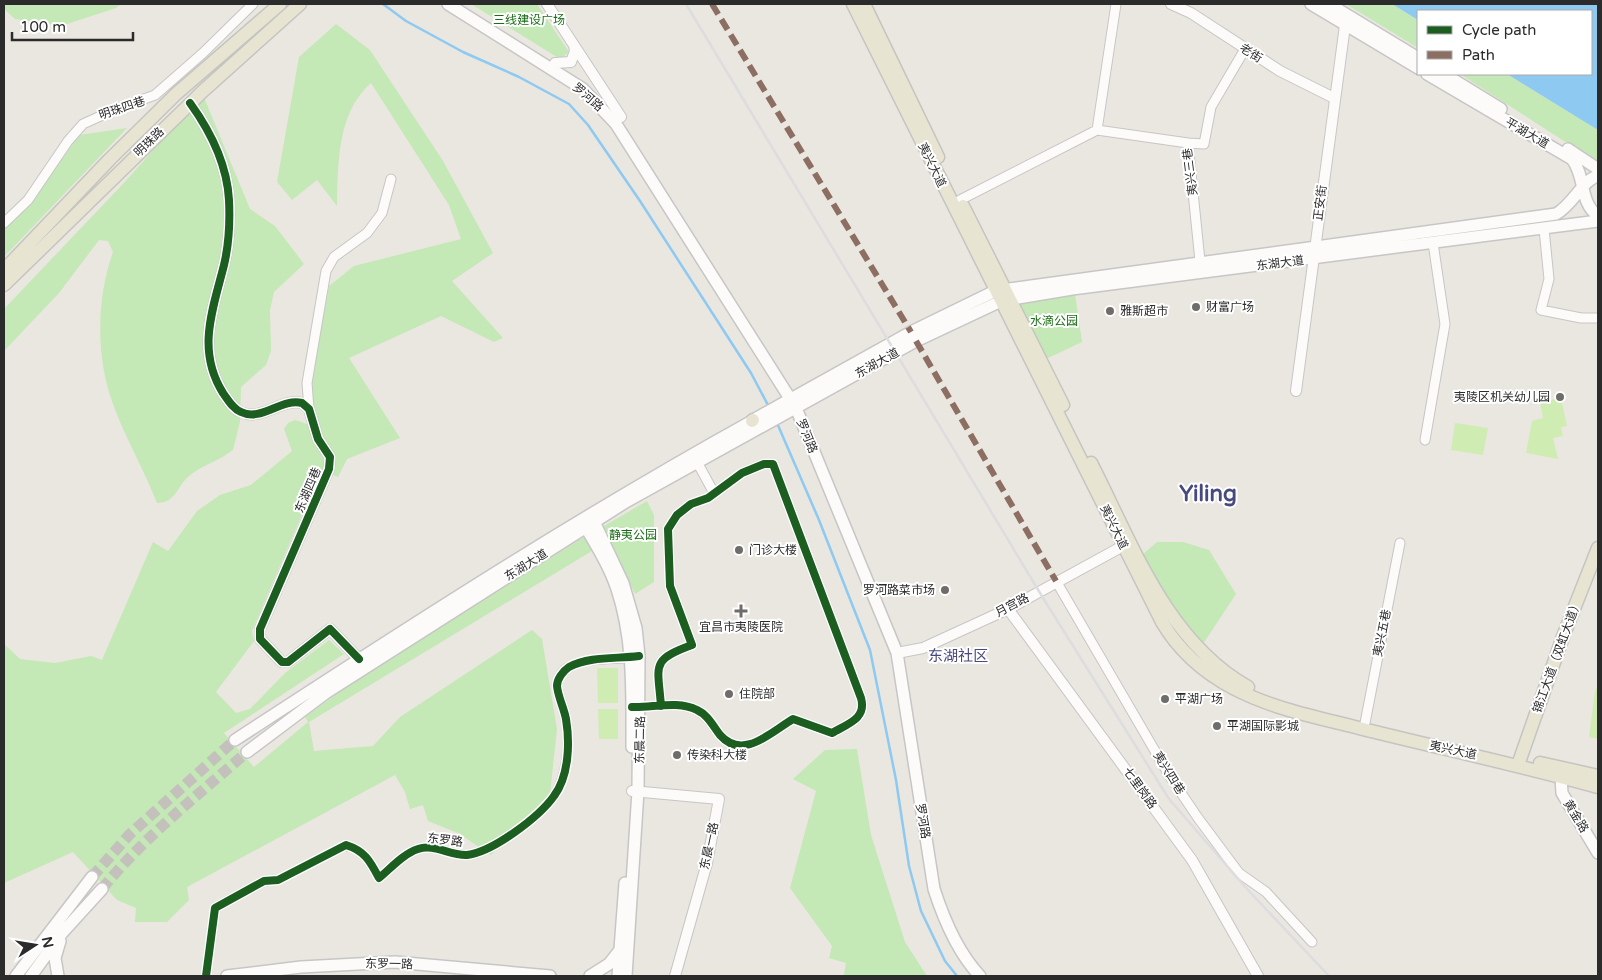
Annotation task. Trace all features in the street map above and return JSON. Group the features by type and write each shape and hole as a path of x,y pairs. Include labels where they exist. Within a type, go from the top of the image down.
{"main road":[{"name":"明珠路","path":"4,270 176,94 280,4"},
{"name":"明珠路","path":"4,285 190,103 300,4"},
{"name":"罗河路","path":"448,4 583,89 616,124 797,402"},
{"name":"罗河路","path":"461,4 587,84 621,117 797,402 900,652 934,889 940,908 966,962 982,976"},
{"name":"夷兴大道","path":"853,4 1135,550 1176,622 1200,651 1237,681 1277,701 1519,762 1561,777 1598,787"},
{"name":"夷兴大道","path":"864,4 960,200 1123,546 1172,639 1187,656 1232,688 1275,707 1401,739 1598,776"},
{"path":"1311,4 1346,19 1417,57"},
{"path":"1329,4 1346,19 1417,67"},
{"name":"平湖大道","path":"1429,75 1572,159 1577,167 1589,208 1598,216"},
{"name":"平湖大道","path":"1446,75 1598,169"},
{"name":"东湖大道","path":"1003,294 1314,253 1556,214 1565,210 1591,178 1598,176"},
{"name":"东湖大道","path":"247,752 319,697 588,520 639,484 797,402 911,332 1003,294 1200,261 1433,244 1598,221"},
{"name":"东湖大道","path":"235,740 359,659 588,520 698,462 754,423"},
{"name":"东晨二路","path":"588,520 616,587 635,657 635,791 626,976"},
{"name":"锦江大道（双虹大道）","path":"1519,762 1564,634 1598,548"},
{"name":"黄金路","path":"1561,777 1562,793 1598,853"},
{"name":"东晨二路","path":"618,976 635,791"},
{"path":"16,976 92,877"},
{"path":"31,976 62,933 102,889"},
{"path":"58,976 55,958 62,933"},
{"path":"590,976 609,964 620,950"},
{"name":"东罗一路","path":"227,976 310,967 395,962 550,976"},
{"name":"东罗一路","path":"290,976 395,970 474,976"}],"street":[{"name":"明珠四巷","path":"4,223 28,200 68,141 83,124 116,109 155,95 203,53 253,4"},
{"name":"罗河路","path":"547,4 621,117"},
{"path":"960,200 1097,130 1116,4"},
{"name":"老街","path":"1171,4 1191,13 1280,71 1334,98"},
{"name":"正安街","path":"1296,391 1346,19"},
{"path":"555,63 571,62 575,51 574,44"},
{"path":"1188,143 1204,144 1212,107 1245,49"},
{"path":"190,103 204,121 216,146 226,174 229,199 227,246 207,334 208,352 216,378 227,399 241,413 255,414 282,403 295,401 302,403 309,409"},
{"name":"夷兴三巷","path":"1097,130 1188,143 1200,261"},
{"path":"309,409 307,383 315,323 326,272 334,257 367,233 382,213 391,179"},
{"path":"1544,229 1549,280 1541,310 1581,318 1598,318"},
{"path":"1425,440 1445,324 1433,244"},
{"name":"东湖四巷","path":"309,409 318,439 328,451 331,464 260,629 260,639 282,662 288,662 330,629 359,659"},
{"path":"698,462 714,493"},
{"path":"636,707 686,706 697,710 709,719 728,742 746,747 793,718 832,733 855,720 862,710 861,698 773,464 764,464 742,473 714,493 692,504 677,515 668,529 670,586 692,645 669,653 662,659 659,668 661,706"},
{"name":"夷兴五巷","path":"1365,723 1400,543"},
{"name":"月宫路","path":"900,652 923,648 1008,609 1123,546"},
{"name":"夷兴四巷","path":"1056,581 1165,768 1198,818 1239,873 1266,892 1312,942"},
{"name":"七里岗路","path":"1008,609 1192,860 1258,976"},
{"name":"东罗路","path":"206,976 215,908 264,881 278,880 346,845 357,849 368,857 379,878 409,854 420,848 430,847 454,854 468,855 492,845 528,822 554,796 564,772 568,748 566,720 557,685 561,674 568,668 596,659 635,657"},
{"name":"东晨一路","path":"635,791 719,799 707,863 675,976"}],"green space":[{"path":"4,4 121,4 116,8 61,26 15,19 4,9"},
{"name":"三线建设广场","path":"471,4 537,4 569,52 560,59"},
{"path":"1346,4 1392,4 1417,19 1417,47"},
{"path":"336,24 370,50 443,161 493,253 452,281 503,338 494,342 441,316 349,358 400,438 347,459 338,477 321,470 252,631 254,641 216,692 236,713 250,709 285,673 329,640 344,654 224,733 254,767 308,722 305,717 349,685 584,537 592,551 309,722 314,751 373,746 400,717 532,630 542,639 557,729 550,794 491,855 458,833 428,821 423,805 410,809 405,792 395,775 187,887 189,900 167,922 135,922 136,908 117,900 73,852 4,883 4,644 20,659 55,663 91,656 102,660 153,542 168,551 197,511 220,495 251,485 292,451 284,429 288,423 295,420 310,425 313,408 311,383 329,286 354,266 461,239 449,205 371,83 351,109 346,124 339,156 337,206 317,180 292,200 277,182 299,57"},
{"path":"1462,75 1509,75 1598,130 1598,163"},
{"path":"203,95 250,209 275,226 304,264 274,292 270,310 271,351 266,365 241,387 240,422 233,450 199,469 185,480 172,497 157,503 118,417 107,386 103,367 100,328 101,309 107,270 113,252 108,241 99,240 59,293 4,351 4,309 121,186"},
{"path":"127,128 4,257 4,229 31,204 79,135"},
{"name":"水滴公园","path":"1075,294 1082,342 1046,359 1018,300"},
{"path":"1561,398 1567,426 1561,427 1563,436 1553,438 1558,459 1526,453 1532,421 1543,418 1540,402"},
{"path":"1455,423 1488,428 1483,455 1451,450"},
{"name":"静夷公园","path":"647,501 654,515 654,582 635,594 604,526"},
{"path":"1157,542 1183,542 1209,550 1236,594 1201,647 1177,615 1142,555"},
{"path":"597,668 618,668 618,703 598,703"},
{"path":"1598,686 1598,739 1589,737 1595,691"},
{"path":"598,709 618,709 618,739 599,739"},
{"path":"857,749 871,835 905,942 927,976 844,975 846,963 829,958 832,946 790,888 816,791 793,779 825,750"}],"water":[{"path":"1392,4 1598,4 1598,130 1509,75 1592,75 1592,10 1417,10 1417,19"}],"waterway":[{"path":"383,4 406,21 463,52 519,77 569,104 588,125 640,201 751,373 769,407"},
{"path":"777,423 819,520 870,650 896,780 909,866 921,911 945,961 957,976"}],"tunnel":[{"path":"92,877 130,834 235,740"},
{"path":"102,889 153,834 247,752"}],"railway":[{"path":"686,4 1043,598 1169,799 1247,889 1329,976"}],"marked path":[{"path":"712,4 911,332"},
{"path":"916,341 1056,581"}],"cycle path":[{"path":"190,103 205,125 217,149 228,187 229,224 227,249 209,329 210,361 215,377 223,393 238,411 256,414 294,402 302,403 309,409 318,439 330,457 329,469 260,629 260,639 282,662 288,662 330,629 359,659"},
{"path":"632,707 640,707 648,706 656,706 665,705 690,707 704,715 720,735 729,742 738,745 757,742 793,719 832,733 849,724 861,711 861,698 773,464 764,464 742,473 708,498 691,504 677,515 668,529 670,586 692,645 678,650 663,660 658,673 659,681 660,692 661,706"},
{"path":"206,976 215,908 264,881 278,880 346,845 353,847 366,857 379,878 402,858 418,849 430,848 467,855 502,841 515,832 538,814 554,796 563,779 567,759 568,738 566,719 557,686 561,675 569,667 577,663 639,656"}],"place":[{"name":"财富广场","path":"1196,307"},
{"name":"雅斯超市","path":"1110,311"},
{"name":"夷陵区机关幼儿园","path":"1560,397"},
{"name":"门诊大楼","path":"739,550"},
{"name":"罗河路菜市场","path":"945,590"},
{"name":"宜昌市夷陵医院","path":"741,611"},
{"name":"住院部","path":"729,694"},
{"name":"平湖广场","path":"1165,699"},
{"name":"平湖国际影城","path":"1217,726"},
{"name":"传染科大楼","path":"677,755"}],"district":[{"name":"Yiling","path":"1208,494"},
{"name":"东湖社区","path":"958,656"}]}
